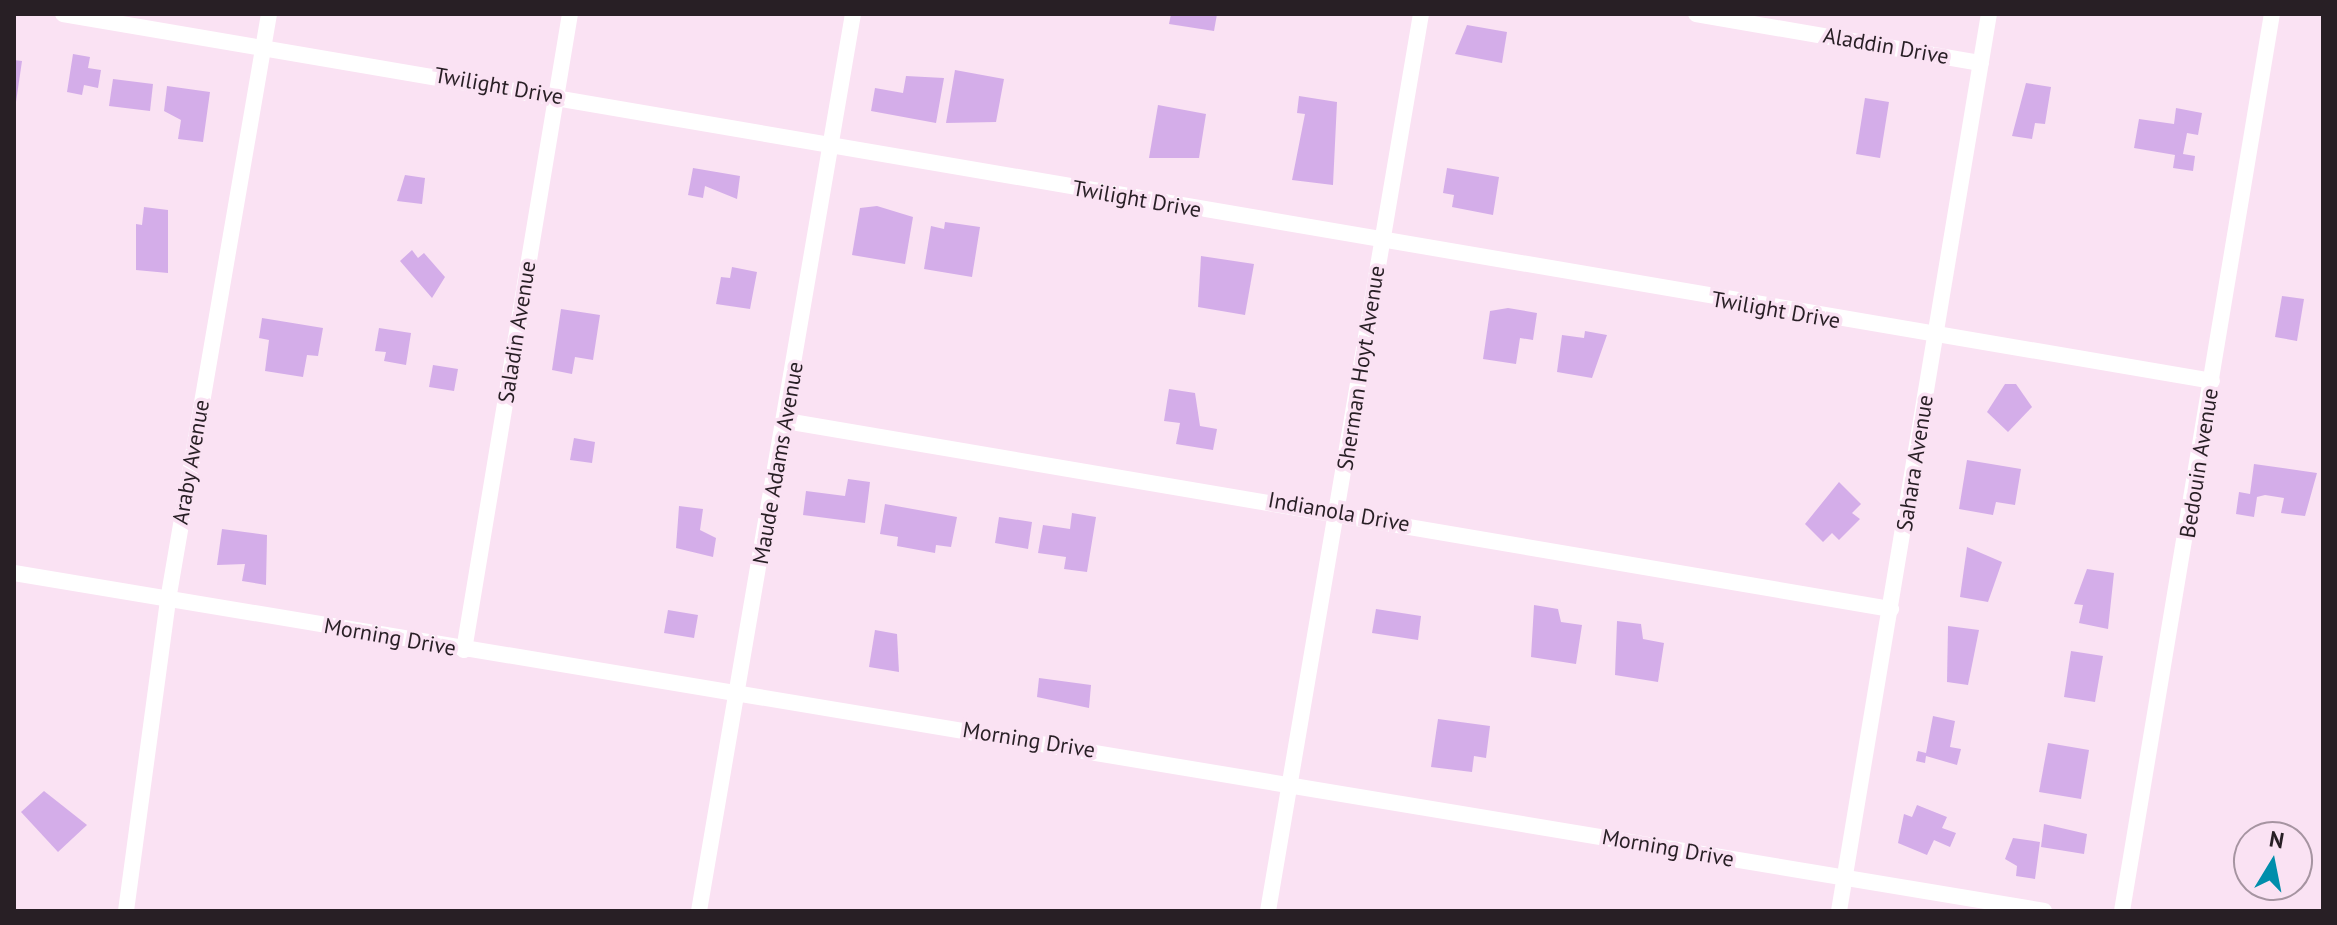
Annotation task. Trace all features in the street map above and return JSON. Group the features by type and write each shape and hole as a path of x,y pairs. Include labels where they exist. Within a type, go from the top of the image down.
{"street":[{"name":"Twilight Drive","path":"63,14 557,96 1936,337 2212,381"},
{"name":"Araby Avenue","path":"126,911 168,600 269,14"},
{"name":"Saladin Avenue","path":"464,650 570,14"},
{"name":"Maude Adams Avenue","path":"699,911 786,421 853,14"},
{"name":"Sherman Hoyt Avenue","path":"1268,911 1421,14"},
{"name":"Aladdin Drive","path":"1696,14 1981,63"},
{"name":"Sahara Avenue","path":"1839,911 1989,14"},
{"name":"Bedouin Avenue","path":"2122,911 2272,14"},
{"name":"Indianola Drive","path":"786,421 1337,511 1891,609"},
{"name":"Morning Drive","path":"14,573 464,650 1292,783 2044,911"}],"building":[{"path":"1171,14 1217,14 1214,31 1169,24"},
{"path":"1467,25 1507,32 1502,63 1455,54"},
{"path":"73,54 90,57 88,68 101,70 98,88 84,85 82,95 67,92"},
{"path":"14,60 22,61 16,102 14,102"},
{"path":"955,70 1004,79 996,122 946,123"},
{"path":"906,76 944,78 936,123 871,111 875,88 903,93"},
{"path":"113,79 153,84 150,111 109,106"},
{"path":"2026,83 2051,87 2045,124 2035,123 2032,139 2012,136"},
{"path":"167,86 210,92 203,142 178,139 181,120 164,111"},
{"path":"1299,96 1337,102 1333,185 1292,180 1305,114 1297,113"},
{"path":"1865,98 1889,102 1880,158 1856,154"},
{"path":"1158,105 1206,114 1199,158 1149,158"},
{"path":"2176,108 2202,113 2198,135 2187,133 2183,154 2195,156 2193,171 2173,168 2175,155 2134,148 2139,119 2174,124"},
{"path":"693,168 740,176 737,199 705,186 703,198 688,195"},
{"path":"1447,168 1499,177 1493,215 1452,207 1454,195 1443,193"},
{"path":"405,175 425,178 422,204 397,201"},
{"path":"877,206 913,217 905,264 852,255 860,208"},
{"path":"144,207 168,210 168,273 136,270 136,224 142,225"},
{"path":"945,222 980,227 972,277 924,269 931,226 944,229"},
{"path":"412,250 418,258 424,253 445,277 432,298 400,261"},
{"path":"1201,256 1254,264 1245,315 1198,307"},
{"path":"732,267 757,272 750,309 716,304 721,277 730,278"},
{"path":"2282,296 2304,299 2297,341 2275,337"},
{"path":"1508,308 1537,313 1533,340 1520,338 1516,364 1483,359 1490,311"},
{"path":"561,309 600,315 593,360 575,357 572,374 552,370"},
{"path":"262,318 323,328 318,356 307,355 303,377 265,371 269,340 259,338"},
{"path":"379,328 411,333 406,365 384,361 386,352 375,351"},
{"path":"1585,331 1607,335 1592,378 1557,372 1562,335 1584,338"},
{"path":"433,365 458,369 454,391 429,387"},
{"path":"2005,384 2016,384 2032,407 2008,432 1987,412"},
{"path":"1169,389 1195,393 1200,426 1217,429 1213,450 1176,444 1180,423 1164,421"},
{"path":"574,438 595,442 592,463 570,460"},
{"path":"1967,460 2021,469 2015,505 1996,502 1993,515 1959,509"},
{"path":"2254,464 2317,473 2305,516 2281,513 2284,498 2265,495 2257,497 2254,517 2236,514 2239,492 2250,494"},
{"path":"848,479 870,482 865,523 803,515 806,491 845,496"},
{"path":"1839,482 1861,504 1852,513 1860,519 1839,540 1832,533 1823,542 1805,524"},
{"path":"885,504 957,517 951,547 936,545 935,553 897,546 898,537 880,534"},
{"path":"679,506 703,509 700,530 716,538 713,557 676,548"},
{"path":"1072,513 1096,517 1087,572 1064,569 1066,557 1038,553 1043,525 1070,529"},
{"path":"999,517 1032,522 1028,549 995,543"},
{"path":"222,529 267,535 266,585 242,581 245,564 217,565"},
{"path":"1967,547 2002,562 1988,602 1960,597"},
{"path":"2087,569 2114,573 2108,629 2079,623 2083,605 2074,604"},
{"path":"1534,605 1558,609 1561,622 1582,625 1576,664 1531,657"},
{"path":"1376,609 1421,616 1418,640 1372,633"},
{"path":"668,610 698,615 694,638 664,633"},
{"path":"1617,621 1641,624 1643,639 1664,643 1658,682 1615,675"},
{"path":"1948,626 1979,630 1968,685 1947,682"},
{"path":"875,630 897,634 899,672 869,667"},
{"path":"2071,651 2103,656 2095,702 2064,697"},
{"path":"1039,678 1091,685 1089,708 1037,697"},
{"path":"1933,716 1955,721 1950,747 1961,749 1957,765 1926,756 1925,763 1916,761 1918,751 1926,753"},
{"path":"1438,719 1490,726 1486,758 1474,756 1472,772 1431,767"},
{"path":"2048,743 2089,750 2081,799 2039,792"},
{"path":"44,791 87,825 58,852 21,812"},
{"path":"1917,805 1947,817 1942,828 1956,833 1950,847 1934,840 1927,855 1898,843 1904,814 1912,817"},
{"path":"2044,824 2087,834 2084,854 2041,847"},
{"path":"2013,838 2040,842 2035,879 2016,876 2017,866 2005,859"}]}
